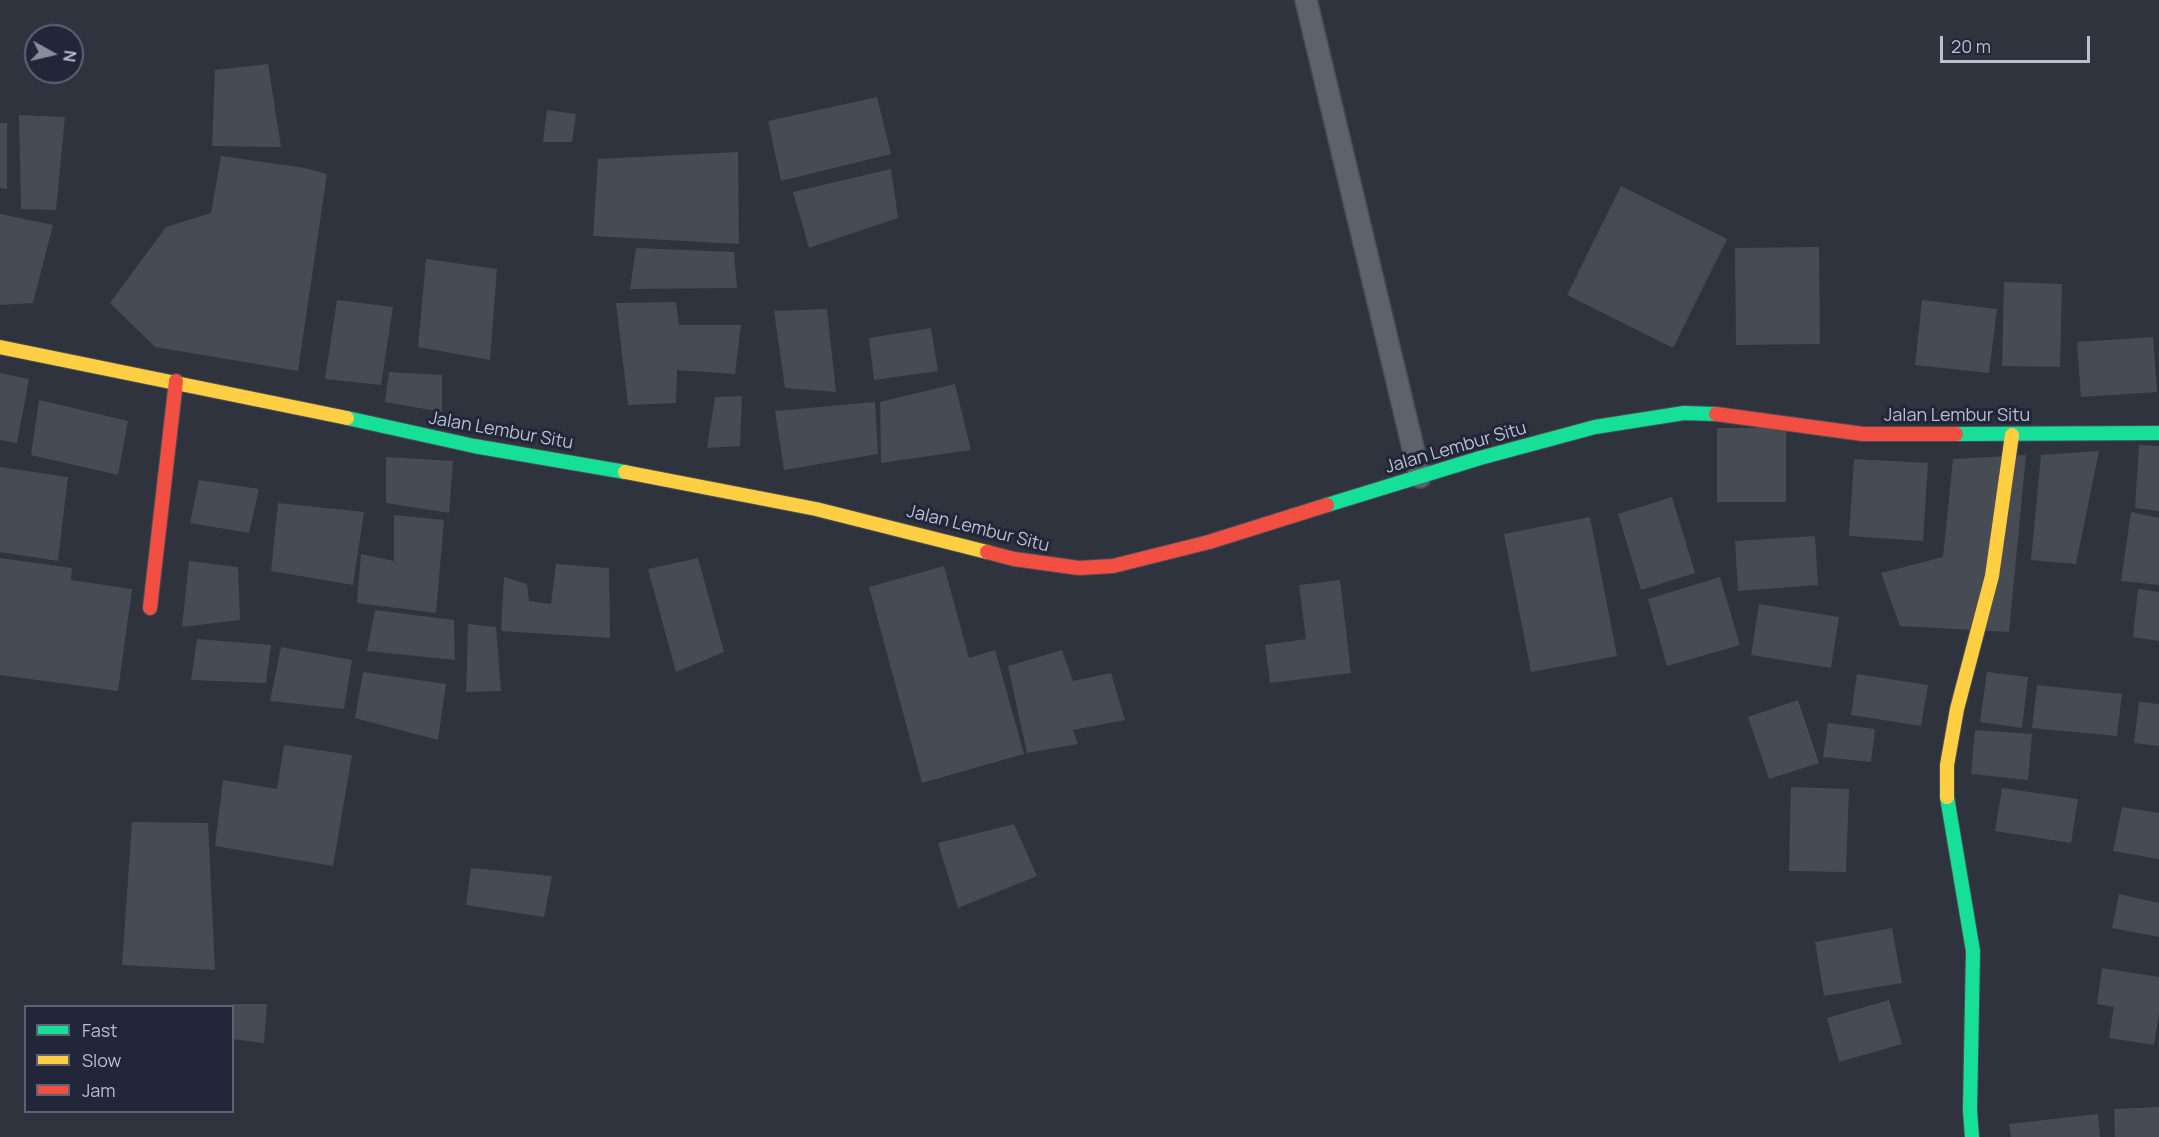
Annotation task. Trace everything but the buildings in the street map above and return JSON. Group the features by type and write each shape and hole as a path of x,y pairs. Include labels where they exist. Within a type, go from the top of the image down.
{"street":[{"name":"Jalan Lembur Situ","path":"0,347 127,374 176,381 474,446 651,476 816,509 1014,559 1069,568 1113,566 1143,559 1595,428 1684,413 1726,414 1863,434 2159,433"},
{"path":"150,608 176,381"},
{"path":"1971,1137 1974,992 1972,951 1948,810 1947,765 1957,709 1992,576 2012,435"}],"lane":[{"path":"1306,0 1420,477"}],"traffic: fast":[{"path":"1327,505 1480,458 1595,427 1684,413 1716,414"},
{"path":"347,418 474,446 625,472"},
{"path":"1956,434 2159,433"},
{"path":"1947,797 1973,951 1970,1110 1972,1137"}],"traffic: slow":[{"path":"0,347 347,418"},
{"path":"1947,797 1947,765 1957,709 1992,576 2012,435"},
{"path":"625,472 816,509 987,552"}],"traffic: jam":[{"path":"150,608 176,381"},
{"path":"1716,414 1863,434 1956,434"},
{"path":"987,552 1014,559 1079,568 1113,566 1209,542 1327,505"}]}
